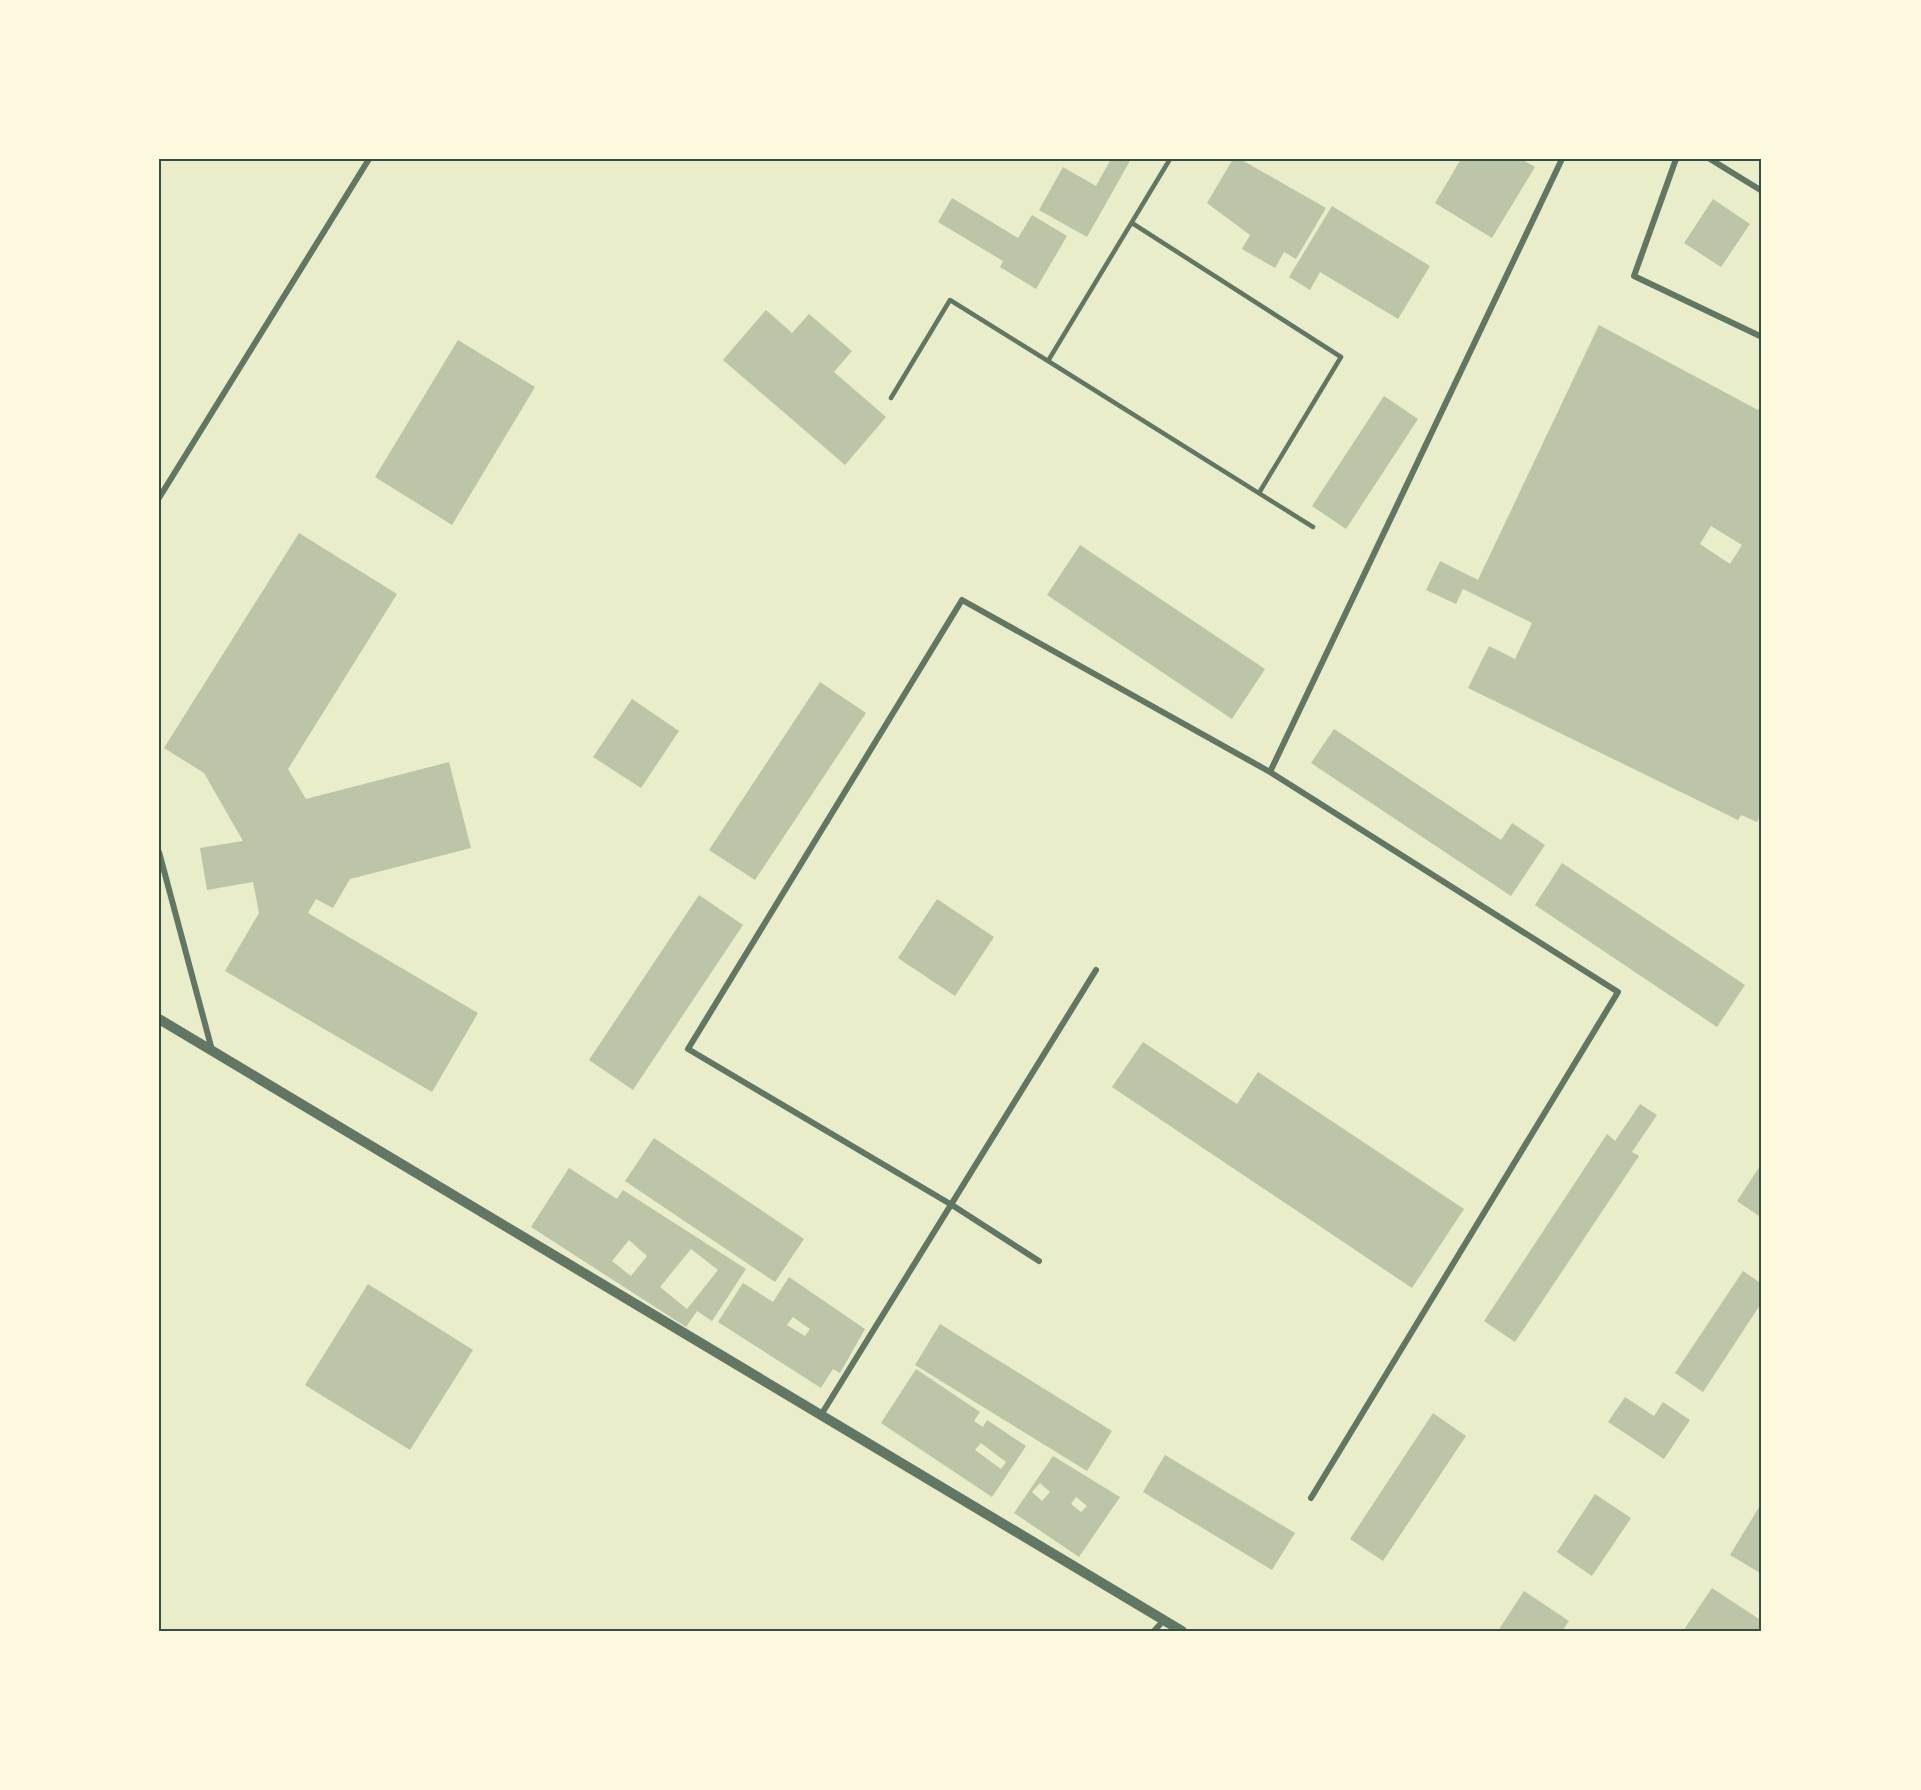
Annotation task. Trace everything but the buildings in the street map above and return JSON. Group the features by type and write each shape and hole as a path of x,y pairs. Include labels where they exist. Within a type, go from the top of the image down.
{"street":[{"path":"159,498 369,159"},
{"path":"1270,772 1562,159"},
{"path":"1676,159 1634,276 1762,337"},
{"path":"1710,159 1762,191"},
{"path":"1039,1261 952,1205 688,1049 962,600 1270,772 1618,992 1311,1498"},
{"path":"159,852 212,1050"},
{"path":"821,1415 1096,970"},
{"path":"159,1019 1182,1631"},
{"path":"1154,1631 1165,1620"}],"lane":[{"path":"1048,361 1170,159"},
{"path":"1132,223 1341,357 1258,494"},
{"path":"891,398 950,300 1313,527"}]}
